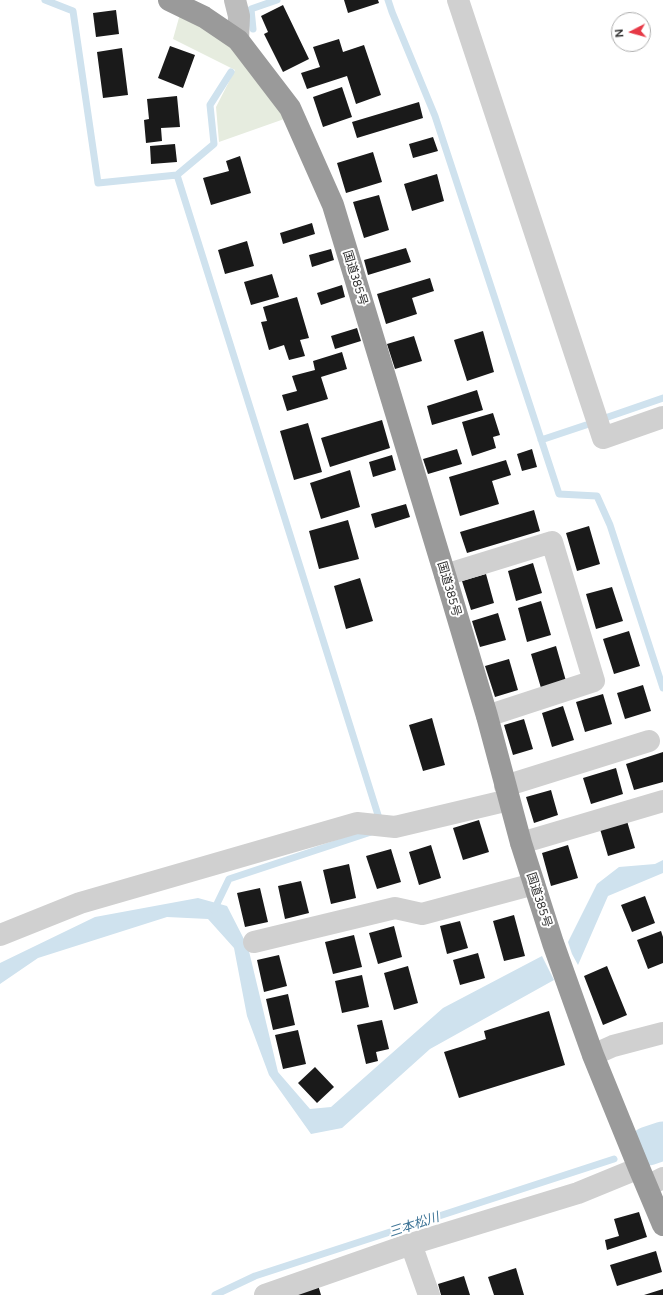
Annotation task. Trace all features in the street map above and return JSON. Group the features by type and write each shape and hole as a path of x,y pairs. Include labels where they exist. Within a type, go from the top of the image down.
{"highway":[{"name":"国道385号","path":"169,0 204,17 238,40 290,108 333,205 487,716 507,793 534,884 593,1055 650,1177 663,1225"}],"main road":[{"path":"235,0 239,16 238,40"}],"street":[{"path":"458,0 603,438 663,417"},
{"path":"445,575 552,542 594,681 487,716"},
{"path":"0,935 80,903 357,823 395,827 507,793 649,741"},
{"path":"522,843 663,801"},
{"path":"254,942 395,908 422,914 534,884"},
{"path":"593,1055 613,1046 663,1032"},
{"path":"274,1293 411,1244 578,1193 650,1177"},
{"path":"411,1244 429,1295"}],"shaded area":[{"path":"180,14 235,47 287,118 219,142 216,107 235,70 173,39"}],"water":[{"path":"663,860 663,873 608,896 578,965 568,942 597,884 619,867 655,864"},
{"path":"198,898 227,906 248,947 278,1072 310,1109 331,1107 443,1008 542,956 554,980 430,1049 342,1128 311,1134 269,1075 247,1016 234,948 208,919 167,917 38,958 0,984 0,963 95,917"}],"building":[{"path":"344,0 378,0 379,3 348,13"},
{"path":"283,5 309,59 283,72 264,34 268,32 261,16"},
{"path":"116,10 119,34 96,37 93,13"},
{"path":"339,39 343,52 364,45 381,95 356,104 347,76 307,89 301,73 320,67 313,47"},
{"path":"170,46 195,55 183,88 158,78"},
{"path":"122,48 128,95 103,98 97,52"},
{"path":"342,87 352,117 323,127 313,97"},
{"path":"177,96 180,127 161,128 162,141 146,143 144,120 149,119 147,99"},
{"path":"419,102 423,118 357,138 352,122"},
{"path":"433,137 438,151 413,158 409,144"},
{"path":"175,144 177,162 151,164 150,146"},
{"path":"373,152 382,182 346,193 337,163"},
{"path":"240,156 251,193 211,205 203,178 229,171 226,161"},
{"path":"437,174 444,201 412,211 404,184"},
{"path":"379,195 389,230 364,238 353,202"},
{"path":"312,223 315,234 283,244 280,233"},
{"path":"247,241 254,266 225,274 218,250"},
{"path":"406,248 411,262 368,275 364,260"},
{"path":"331,249 334,260 312,267 309,255"},
{"path":"272,274 279,297 251,305 244,282"},
{"path":"430,278 434,291 412,298 417,314 386,324 377,294"},
{"path":"342,285 345,297 321,305 317,293"},
{"path":"297,297 309,338 300,340 305,356 289,360 284,345 269,350 261,322 267,321 263,307"},
{"path":"357,328 361,341 335,349 331,336"},
{"path":"483,331 494,372 467,381 454,340"},
{"path":"414,336 422,361 395,369 387,344"},
{"path":"342,352 347,369 321,377 328,399 287,411 282,395 297,391 292,376 315,370 313,361"},
{"path":"477,390 483,410 432,425 427,406"},
{"path":"493,413 500,435 493,437 496,448 472,456 462,422"},
{"path":"382,420 390,448 330,467 321,438"},
{"path":"308,423 322,472 294,480 280,431"},
{"path":"457,449 462,464 428,474 423,459"},
{"path":"532,449 537,467 522,471 517,454"},
{"path":"392,455 396,470 373,477 369,462"},
{"path":"506,460 511,475 492,481 499,504 460,516 449,477"},
{"path":"350,470 360,507 321,519 310,483"},
{"path":"406,504 410,517 375,528 371,514"},
{"path":"534,510 540,531 467,553 460,532"},
{"path":"348,520 359,559 319,569 309,531"},
{"path":"589,526 600,564 577,571 566,533"},
{"path":"533,563 542,593 516,601 508,571"},
{"path":"486,574 494,603 471,610 462,581"},
{"path":"360,578 373,621 346,629 334,586"},
{"path":"612,587 623,621 596,629 586,594"},
{"path":"541,601 551,635 527,642 518,608"},
{"path":"498,613 506,640 480,647 472,621"},
{"path":"629,631 640,666 614,674 603,639"},
{"path":"556,646 566,681 541,688 531,654"},
{"path":"509,659 518,690 495,697 485,666"},
{"path":"643,685 651,711 625,719 617,693"},
{"path":"603,694 612,724 585,732 576,702"},
{"path":"563,706 574,740 552,747 542,713"},
{"path":"432,718 445,765 423,771 409,725"},
{"path":"524,719 533,749 513,755 504,725"},
{"path":"663,752 663,782 634,790 626,764"},
{"path":"616,768 623,794 591,804 583,778"},
{"path":"551,790 558,815 534,823 526,797"},
{"path":"479,820 489,852 463,860 453,828"},
{"path":"627,821 635,848 608,856 600,829"},
{"path":"431,845 441,878 419,885 409,852"},
{"path":"568,845 578,878 551,886 542,853"},
{"path":"391,849 401,882 377,889 366,856"},
{"path":"349,864 356,898 331,904 323,870"},
{"path":"301,881 309,913 285,919 278,886"},
{"path":"260,888 268,922 245,927 237,893"},
{"path":"645,896 655,923 632,932 621,905"},
{"path":"514,915 525,956 504,961 493,921"},
{"path":"460,921 468,948 447,954 440,926"},
{"path":"394,926 402,957 378,964 369,933"},
{"path":"661,931 663,937 663,963 648,969 637,940"},
{"path":"354,935 362,967 333,974 325,942"},
{"path":"478,953 485,978 460,985 453,960"},
{"path":"279,955 287,986 264,992 257,960"},
{"path":"408,966 418,1003 394,1010 384,973"},
{"path":"607,966 627,1015 603,1025 584,976"},
{"path":"362,975 369,1007 342,1013 335,981"},
{"path":"288,994 295,1025 273,1030 266,999"},
{"path":"549,1011 565,1065 459,1098 444,1052 486,1039 484,1031"},
{"path":"382,1020 389,1049 376,1052 378,1061 366,1064 357,1025"},
{"path":"298,1030 306,1064 283,1069 275,1035"},
{"path":"315,1067 334,1087 317,1103 298,1083"},
{"path":"639,1212 647,1237 607,1250 605,1240 619,1236 614,1219"},
{"path":"656,1251 662,1272 617,1286 610,1265"},
{"path":"516,1268 524,1295 494,1295 488,1277"},
{"path":"464,1276 470,1295 441,1295 438,1284"},
{"path":"318,1285 321,1295 292,1295"},
{"path":"663,1289 663,1295 644,1295"}],"waterway":[{"path":"45,0 73,11 98,183 177,175 378,815 375,823"},
{"path":"253,29 251,9 277,0"},
{"path":"388,0 435,116 559,494 597,496 610,525 663,688"},
{"path":"177,175 214,144 210,105 231,72"},
{"path":"608,417 663,398"},
{"path":"541,440 586,425"},
{"path":"214,910 229,879 371,832"},
{"name":"三本松川","path":"648,1146 663,1141"},
{"name":"三本松川","path":"215,1295 255,1276 614,1159"}]}
